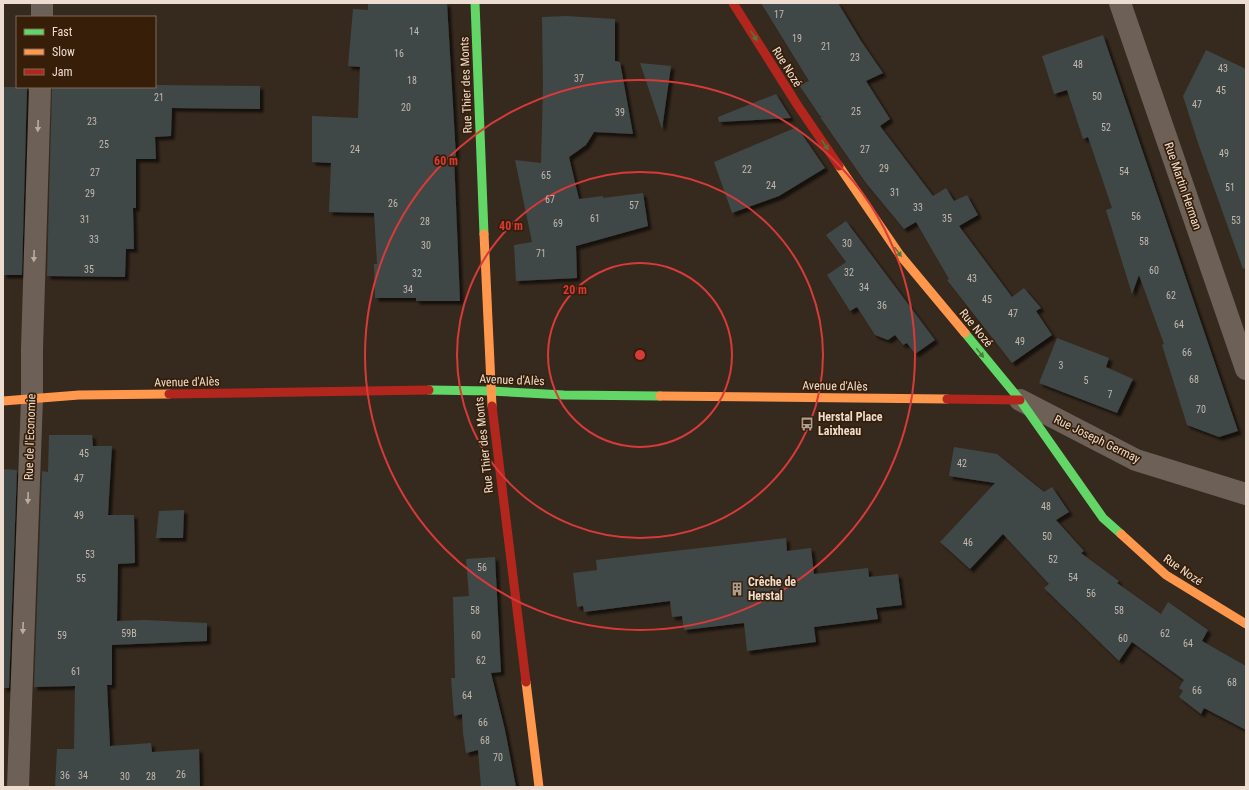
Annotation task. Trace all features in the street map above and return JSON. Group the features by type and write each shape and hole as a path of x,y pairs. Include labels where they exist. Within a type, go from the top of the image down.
{"street":[{"path":"42,3 42,16"},
{"name":"Rue Thier des Monts","path":"475,3 490,391 539,787"},
{"name":"Rue Nozé","path":"733,3 798,106 900,255 1020,400 1103,518 1166,575 1246,624"},
{"name":"Rue Martin Herman","path":"1120,3 1246,370"},
{"name":"Rue de l'Economie","path":"18,787 32,398 32,350 40,88"},
{"name":"Avenue d'Alès","path":"3,401 79,395 490,391 564,395 1020,400"},
{"name":"Rue Joseph Germay","path":"1020,400 1136,460 1246,494"}],"building":[{"path":"368,3 447,3 456,157 454,157 460,301 416,301 416,298 375,298 374,264 377,264 374,213 329,212 331,163 312,162 312,116 358,118 360,67 348,66 353,9 368,10"},
{"path":"761,3 838,3 861,41 883,73 866,81 890,119 880,126 933,196 946,188 954,201 967,195 978,215 959,226 1012,297 1024,288 1041,308 1036,311 1052,335 1012,363 947,280 949,279 916,222 904,229 866,183 820,117 823,116 820,116 799,85 809,81"},
{"path":"566,16 615,19 615,61 620,62 633,134 594,132 586,145 569,157 579,199 603,196 603,198 643,193 648,226 576,246 577,278 516,281 514,245 532,242 515,160 541,163 543,86 542,17"},
{"path":"1103,35 1238,431 1219,437 1187,425 1162,345 1164,344 1139,275 1132,294 1106,210 1112,208 1088,137 1083,139 1067,90 1054,94 1042,56"},
{"path":"1206,50 1246,69 1246,268 1243,269 1198,143 1183,96"},
{"path":"640,63 671,66 662,129"},
{"path":"156,85 260,86 260,109 172,108 171,136 155,137 156,159 136,159 136,208 133,208 134,249 126,249 125,277 47,276 52,88 156,88"},
{"path":"3,87 27,88 22,275 3,275"},
{"path":"776,94 791,118 719,122 718,117"},
{"path":"797,127 825,168 779,196 732,213 714,162"},
{"path":"846,221 935,340 915,354 907,343 903,345 895,335 888,340 875,335 857,307 850,311 827,275 846,262 826,235"},
{"path":"1057,338 1109,358 1106,367 1133,379 1117,413 1039,383"},
{"path":"49,435 92,435 93,446 112,446 108,515 134,515 135,563 118,564 117,621 145,620 207,623 207,641 112,645 112,685 107,685 110,746 151,743 152,752 199,749 200,787 55,787 57,749 74,749 75,686 34,687 42,471 48,472"},
{"path":"954,447 997,454 1044,492 1052,487 1069,512 1056,520 1084,551 1081,553 1119,581 1117,583 1161,614 1168,602 1208,630 1202,641 1246,666 1246,730 1204,708 1201,714 1179,697 1183,691 1179,688 1184,680 1132,642 1119,661 1044,588 1049,584 1003,534 970,569 940,542 995,483 949,476"},
{"path":"3,469 17,470 9,688 3,688"},
{"path":"184,510 183,538 156,538 159,511"},
{"name":"Crêche de Herstal","path":"786,538 787,551 811,548 814,574 868,568 869,577 898,574 902,605 876,608 878,619 814,627 816,642 747,651 744,623 684,630 682,616 672,617 670,601 584,612 583,606 577,607 573,573 597,570 596,560"},
{"path":"495,557 501,672 491,673 505,730 516,787 481,787 478,750 466,753 462,714 454,716 451,678 455,678 453,597 469,596 466,559"}],"traffic: fast":[{"path":"475,3 484,234"},
{"path":"965,333 1020,400 1103,518 1121,534"},
{"path":"429,390 490,391 564,395 660,396"}],"traffic: slow":[{"path":"839,166 900,255 965,333"},
{"path":"484,234 492,406"},
{"path":"3,401 79,395 169,394"},
{"path":"660,396 947,399"},
{"path":"1121,534 1166,575 1246,624"},
{"path":"526,682 539,787"}],"traffic: jam":[{"path":"733,3 798,106 839,166"},
{"path":"169,394 429,390"},
{"path":"947,399 1020,400"},
{"path":"492,406 526,682"}],"place":[{"name":"Herstal Place Laixheau","path":"807,424"},
{"name":"Crêche de Herstal","path":"737,589"}]}
